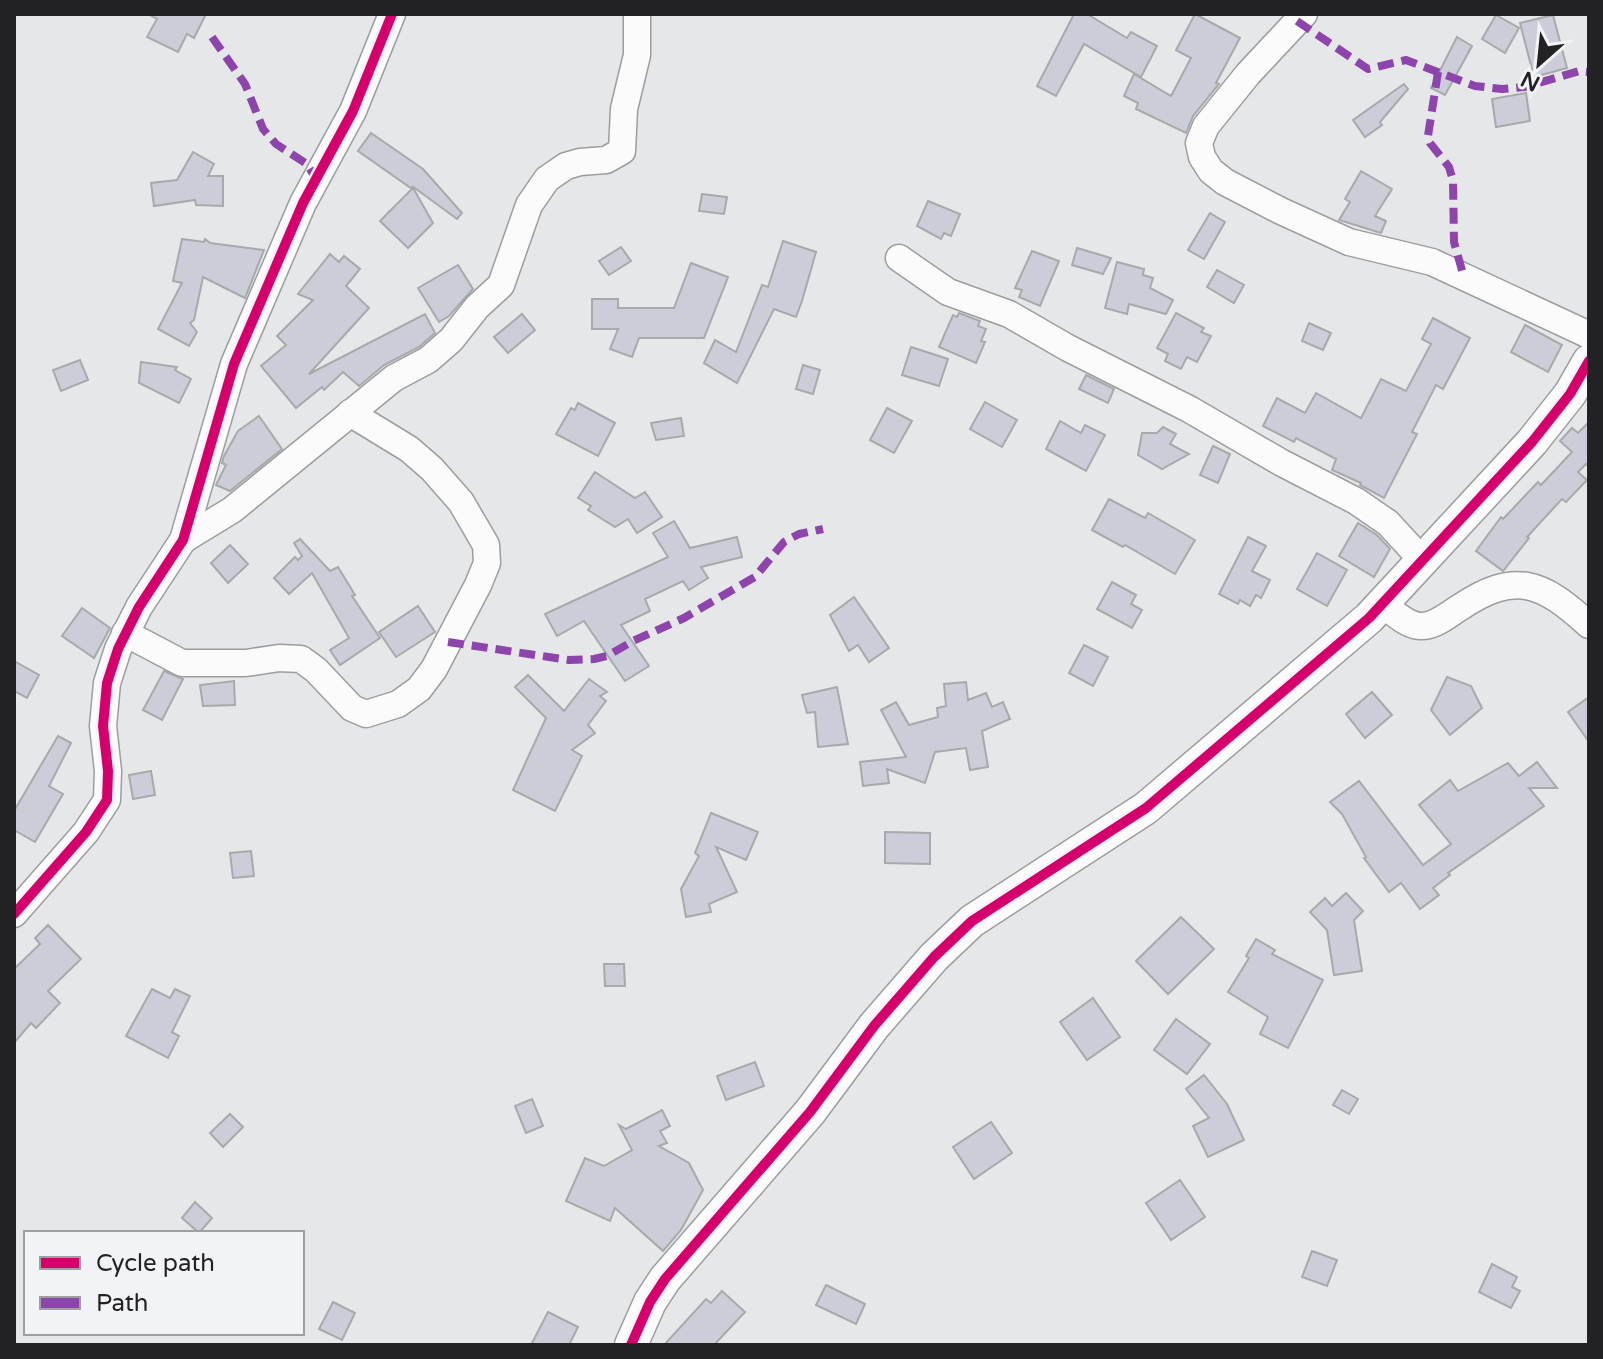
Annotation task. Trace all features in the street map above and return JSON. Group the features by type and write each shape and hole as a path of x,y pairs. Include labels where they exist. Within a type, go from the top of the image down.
{"street":[{"path":"14,914 86,832 107,800 108,771 103,726 107,683 118,649 139,607 183,540 239,351 303,203 353,111 392,14"},
{"path":"183,540 232,510 394,378 439,351 477,307 499,289 529,205 547,179 566,166 606,160 622,151 624,109 637,55 637,14"},
{"path":"1304,14 1248,74 1206,126 1199,143 1211,171 1225,182 1281,211 1349,242 1432,262 1589,335"},
{"path":"899,258 948,292 1009,314 1356,501 1388,523 1423,561"},
{"path":"631,1345 650,1302 665,1279 810,1112 874,1026 934,957 972,921 1146,808 1383,604 1532,442 1570,394 1589,361"},
{"path":"125,633 182,663 301,659 316,670 352,708 366,714 398,704 419,689 434,669 478,585 487,563 486,545 461,502 432,469 409,449 350,413"},
{"path":"1383,604 1399,618 1420,626 1439,621 1491,588 1523,584 1544,590 1589,625"}],"building":[{"path":"148,14 206,14 194,38 187,34 178,52 147,37 157,19"},
{"path":"1074,14 1087,14 1127,38 1131,32 1157,46 1141,77 1084,44 1056,96 1037,86"},
{"path":"1195,14 1240,38 1216,83 1219,84 1193,116 1186,133 1136,109 1138,103 1124,96 1134,74 1171,96 1191,58 1176,50"},
{"path":"1496,15 1519,28 1505,53 1482,39"},
{"path":"1553,15 1567,68 1534,77 1520,23"},
{"path":"1457,37 1472,46 1445,95 1431,88"},
{"path":"1404,84 1408,89 1380,122 1382,125 1365,137 1353,120"},
{"path":"1526,93 1530,121 1496,127 1492,99"},
{"path":"371,133 423,169 462,213 457,219 412,186 433,223 408,248 380,221 412,189 358,151"},
{"path":"193,152 214,164 208,176 223,176 223,206 196,205 195,200 154,206 151,183 177,180"},
{"path":"1361,171 1392,189 1375,216 1386,221 1381,233 1339,220 1350,202 1345,199"},
{"path":"702,194 727,197 724,214 699,211"},
{"path":"928,201 960,214 951,236 944,233 941,239 917,226"},
{"path":"1210,213 1225,222 1204,259 1188,250"},
{"path":"182,239 204,242 205,239 210,243 264,250 245,298 203,277 194,320 190,323 197,332 189,346 158,329 182,283 173,281"},
{"path":"783,241 816,252 802,301 796,317 774,309 737,383 704,363 715,340 736,352 762,285 768,287"},
{"path":"621,247 631,261 609,275 599,261"},
{"path":"1077,248 1111,258 1103,274 1072,265"},
{"path":"1032,251 1059,261 1040,306 1019,297 1022,290 1015,288"},
{"path":"330,254 339,262 344,256 360,269 346,286 369,308 309,374 425,314 435,333 419,347 384,365 359,386 343,372 324,390 322,387 296,408 261,366 286,345 277,336 313,300 298,294"},
{"path":"1117,262 1144,269 1143,275 1153,278 1150,288 1173,300 1166,314 1129,304 1127,314 1105,308"},
{"path":"691,263 728,277 704,338 639,338 632,357 610,349 618,329 592,329 592,299 618,299 618,308 674,308"},
{"path":"458,265 473,289 449,316 439,322 418,288"},
{"path":"1217,270 1244,285 1234,303 1207,287"},
{"path":"959,313 980,321 978,326 986,329 981,341 985,342 976,363 939,347 953,315 957,317"},
{"path":"1176,313 1204,328 1201,332 1211,336 1197,362 1187,357 1181,369 1165,361 1168,354 1157,348"},
{"path":"522,314 535,330 508,353 494,337"},
{"path":"1433,318 1470,338 1443,389 1436,385 1412,432 1417,434 1384,498 1332,470 1336,459 1296,438 1294,442 1263,426 1277,398 1305,413 1316,393 1361,418 1381,379 1406,391 1431,344 1422,339"},
{"path":"1309,323 1331,333 1323,350 1302,341"},
{"path":"1525,325 1562,345 1548,372 1511,352"},
{"path":"911,347 948,359 939,386 902,375"},
{"path":"80,360 88,380 61,391 53,370"},
{"path":"141,362 177,367 175,370 191,379 179,403 139,383"},
{"path":"803,365 820,370 813,394 796,389"},
{"path":"1086,375 1114,389 1108,403 1079,389"},
{"path":"985,402 1017,420 1002,447 970,429"},
{"path":"578,403 615,423 598,456 556,434 571,408 575,410"},
{"path":"887,408 912,421 894,453 870,440"},
{"path":"259,416 282,449 230,491 216,485 226,465 222,463 224,456 238,431"},
{"path":"681,418 684,436 656,440 651,423"},
{"path":"1060,421 1081,433 1085,425 1105,435 1086,471 1046,449"},
{"path":"1589,422 1589,467 1586,464 1578,472 1587,480 1566,502 1562,499 1527,537 1503,571 1476,551 1501,517 1503,519 1538,482 1541,485 1572,452 1560,441 1572,428 1578,433"},
{"path":"1163,427 1176,434 1170,444 1189,454 1162,469 1138,455 1142,433 1157,433"},
{"path":"1213,446 1230,454 1218,483 1200,475"},
{"path":"595,472 635,498 645,492 662,517 637,533 628,519 615,527 588,510 591,506 578,498"},
{"path":"1109,499 1145,518 1148,513 1195,540 1175,574 1092,530"},
{"path":"674,521 690,548 737,537 742,557 701,567 708,578 689,590 683,581 645,599 650,611 621,625 649,666 625,681 584,621 557,636 545,614 668,557 653,533"},
{"path":"1358,523 1377,535 1390,549 1374,577 1339,556"},
{"path":"1248,537 1266,546 1252,571 1270,580 1261,598 1256,595 1250,606 1240,600 1238,604 1219,594"},
{"path":"300,539 330,571 338,567 355,595 352,596 380,638 340,665 330,650 349,638 312,573 289,594 274,578 295,557 298,560 302,556 294,543"},
{"path":"230,545 248,564 228,583 211,563"},
{"path":"1317,553 1347,570 1327,606 1297,589"},
{"path":"1112,582 1136,595 1131,604 1142,610 1132,628 1097,609"},
{"path":"854,597 889,648 869,662 858,645 849,651 830,615"},
{"path":"418,606 435,632 396,657 379,632"},
{"path":"82,608 110,628 94,658 62,636"},
{"path":"1084,645 1108,657 1093,686 1069,673"},
{"path":"14,661 39,675 27,698 14,691"},
{"path":"164,671 183,679 162,720 143,710"},
{"path":"528,675 564,711 589,679 607,692 600,696 606,701 588,725 595,733 572,750 582,756 555,811 513,790 546,718 515,687"},
{"path":"1447,677 1471,686 1482,708 1450,735 1431,710"},
{"path":"234,681 235,705 203,706 200,685"},
{"path":"966,682 968,700 986,693 992,707 1003,702 1010,719 982,731 988,767 970,770 966,748 935,752 925,783 887,769 889,783 863,786 860,762 906,757 881,710 896,702 909,725 938,717 937,708 946,706 944,684"},
{"path":"837,687 848,744 818,747 815,712 807,713 802,695"},
{"path":"1372,692 1392,715 1365,738 1346,714"},
{"path":"1589,697 1589,742 1568,712"},
{"path":"58,736 71,743 49,786 63,794 35,842 14,830 14,811"},
{"path":"1537,762 1557,788 1529,788 1544,806 1448,873 1450,875 1433,888 1439,895 1420,909 1401,883 1389,892 1364,858 1342,814 1330,802 1359,781 1423,865 1451,844 1419,805 1450,780 1458,791 1508,763 1519,776"},
{"path":"151,771 155,795 133,799 129,775"},
{"path":"711,813 758,832 746,860 716,847 737,892 709,904 711,912 686,917 681,889 699,856 695,853"},
{"path":"885,832 930,833 930,864 885,863"},
{"path":"251,851 254,876 233,878 230,853"},
{"path":"1346,893 1363,911 1354,920 1362,971 1334,975 1327,930 1310,912 1325,898 1332,906"},
{"path":"1181,917 1214,949 1168,994 1136,961"},
{"path":"48,925 81,959 48,991 60,1003 36,1028 31,1023 14,1043 14,969 40,944 35,938"},
{"path":"1256,939 1275,950 1272,954 1323,980 1288,1048 1260,1034 1268,1017 1228,992 1249,958 1246,956"},
{"path":"604,964 624,964 625,986 605,986"},
{"path":"152,989 170,998 175,989 190,996 172,1032 179,1036 168,1058 126,1036"},
{"path":"1093,998 1120,1037 1087,1060 1060,1022"},
{"path":"1176,1019 1210,1044 1187,1074 1154,1050"},
{"path":"755,1062 764,1086 726,1100 717,1076"},
{"path":"1204,1075 1227,1104 1244,1140 1208,1157 1193,1126 1209,1118 1186,1089"},
{"path":"1342,1090 1358,1099 1349,1114 1333,1105"},
{"path":"532,1099 543,1126 526,1133 515,1106"},
{"path":"662,1110 670,1126 660,1131 667,1143 659,1146 689,1163 703,1190 681,1230 663,1251 615,1208 610,1221 566,1201 585,1158 604,1166 632,1150 619,1125 626,1129"},
{"path":"230,1114 243,1127 223,1147 210,1133"},
{"path":"991,1122 1012,1153 974,1179 953,1147"},
{"path":"1180,1180 1205,1217 1171,1240 1146,1203"},
{"path":"195,1202 212,1218 201,1231 197,1231 182,1218"},
{"path":"1312,1251 1337,1260 1327,1286 1302,1277"},
{"path":"1492,1264 1517,1277 1512,1287 1520,1291 1511,1308 1479,1292"},
{"path":"826,1285 865,1304 856,1324 816,1305"},
{"path":"722,1291 745,1312 714,1345 664,1345 706,1299 711,1303"},
{"path":"333,1302 355,1313 342,1340 319,1329"},
{"path":"548,1312 578,1327 569,1345 531,1345"}],"marked path":[{"path":"1297,21 1368,69 1406,60 1475,86 1502,89 1525,87 1579,71 1589,72"},
{"path":"212,37 245,84 263,129 276,144 307,164 316,179"},
{"path":"1438,72 1428,136 1449,167 1453,181 1454,242 1463,274"},
{"path":"448,642 569,660 607,656 684,618 755,577 784,542 799,534 823,529"}],"cycle path":[{"path":"14,914 86,832 107,800 108,771 103,726 107,683 118,649 139,607 183,540 234,364 303,203 353,111 392,14"},
{"path":"631,1345 650,1302 665,1279 810,1112 874,1026 934,957 972,921 1146,808 1369,618 1532,442 1570,394 1589,361"}]}
